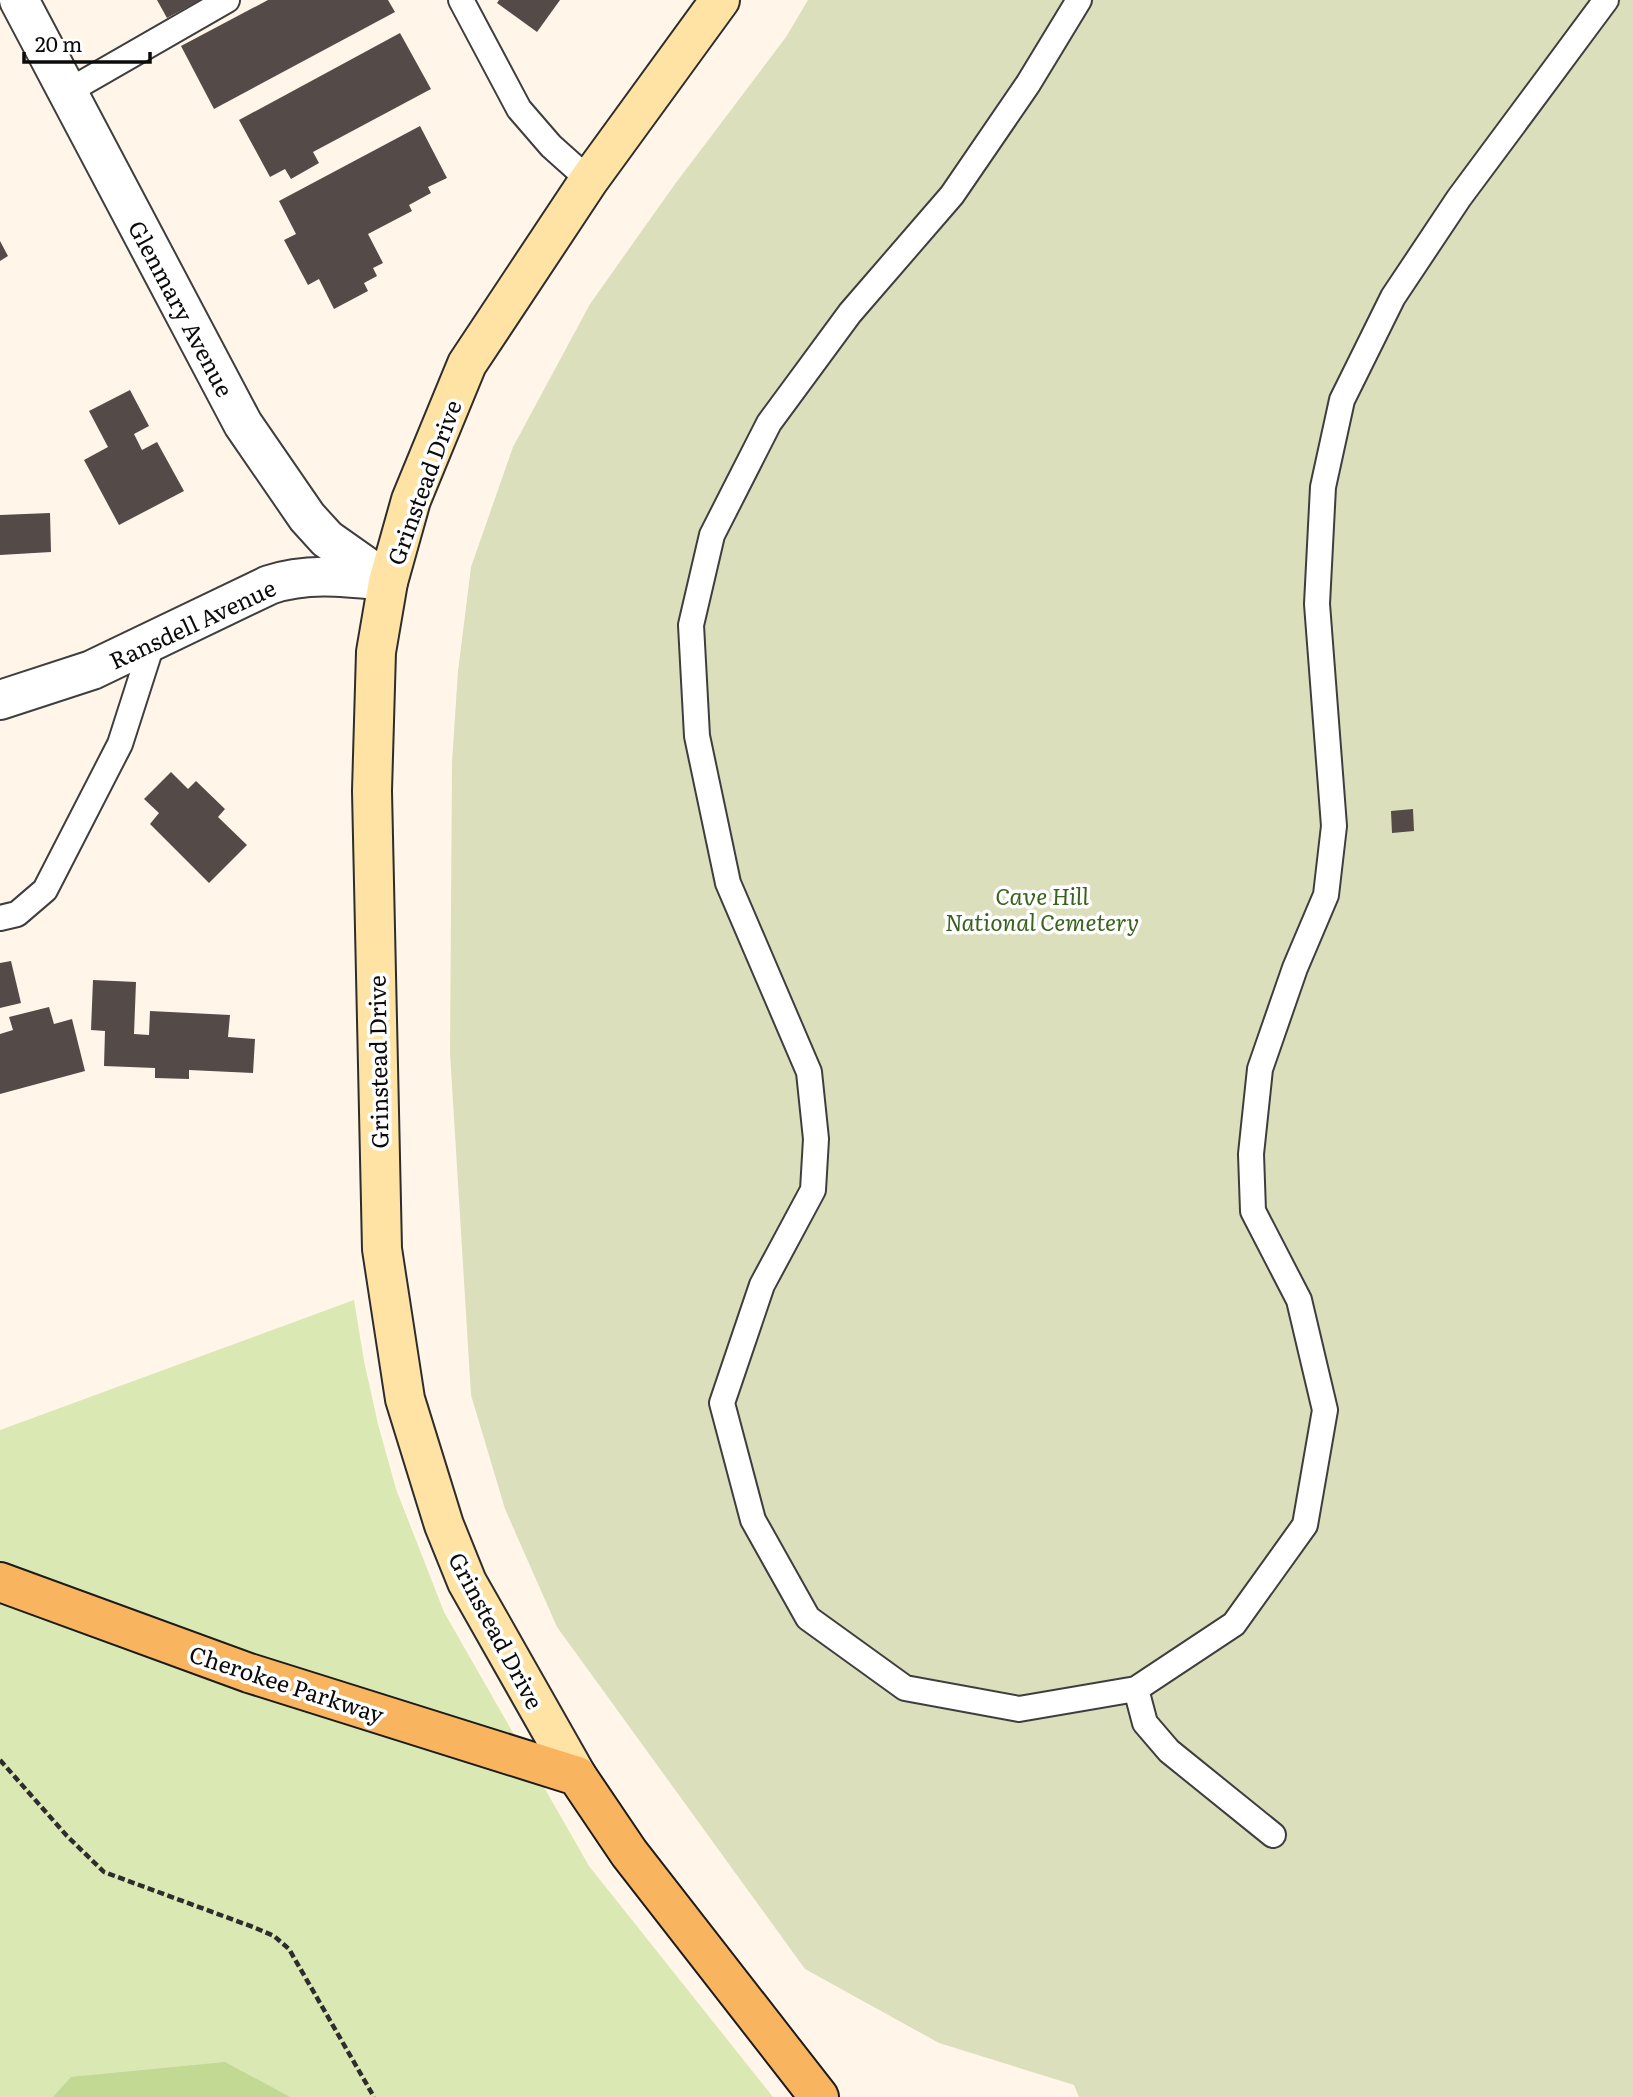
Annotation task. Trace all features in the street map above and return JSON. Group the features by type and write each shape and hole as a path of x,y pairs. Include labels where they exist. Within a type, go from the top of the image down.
{"main road":[{"name":"Grinstead Drive","path":"720,0 589,180 467,364 422,470 388,582 376,652 372,791 382,1249 405,1399 444,1525 467,1582 577,1776 629,1853 819,2097"},
{"name":"Cherokee Parkway","path":"0,1582 248,1673 577,1776"}],"street":[{"name":"Glenmary Avenue","path":"19,0 243,424 313,524 327,539 388,582"},
{"name":"Ransdell Avenue","path":"0,700 92,670 269,585 292,577 343,576 388,582"}],"lane":[{"path":"67,92 227,0"},
{"path":"461,0 519,109 551,146 589,180"},
{"path":"1079,0 1028,84 952,195 850,313 769,423 712,535 691,625 697,736 728,883 808,1072 816,1139 813,1190 761,1285 722,1403 753,1520 808,1618 905,1688 1019,1709 1136,1689 1234,1623 1305,1525 1325,1410 1298,1300 1253,1211 1251,1154 1260,1069 1295,968 1326,895 1334,826 1317,604 1323,487 1342,400 1393,297 1459,198 1606,0"},
{"path":"0,918 18,914 45,890 120,744 153,641"},
{"path":"1136,1689 1145,1723 1169,1751 1273,1835"}],"path":[{"path":"0,1760 67,1836 104,1872 253,1927 274,1936 289,1949 374,2097"}],"green space":[{"name":"Cave Hill National Cemetery","path":"808,0 1633,0 1633,2097 1079,2097 1074,2085 939,2043 805,1969 557,1627 505,1509 471,1395 450,1053 452,762 458,671 471,567 513,447 590,304 675,184 786,37"},
{"path":"354,1300 378,1424 396,1489 444,1612 589,1866 773,2097 0,2097 0,1430"},
{"path":"225,2062 290,2097 53,2097 71,2077"}],"building":[{"path":"157,0 200,0 167,18"},
{"path":"268,0 388,0 395,12 214,109 181,46"},
{"path":"499,0 560,0 537,32 497,3"},
{"path":"400,33 431,89 313,152 319,163 291,179 285,169 270,177 239,120"},
{"path":"420,126 447,178 428,187 431,193 409,205 412,211 368,234 383,263 373,268 377,276 364,283 368,291 334,309 319,279 308,285 284,240 296,234 279,201"},
{"path":"0,241 8,256 0,261"},
{"path":"130,390 149,426 134,434 142,450 157,442 184,491 119,525 84,460 108,447 89,411"},
{"path":"50,513 51,552 0,555 0,515"},
{"path":"171,772 188,789 196,781 225,809 218,817 247,845 209,883 150,824 159,813 144,799"},
{"path":"1413,809 1414,831 1392,833 1391,811"},
{"path":"11,961 21,1003 0,1008 0,963"},
{"path":"93,980 136,982 134,1034 149,1035 150,1011 230,1015 228,1037 255,1039 253,1073 189,1070 189,1079 155,1078 155,1068 104,1066 105,1031 91,1030"},
{"path":"49,1007 54,1024 72,1019 85,1071 0,1094 0,1034 13,1030 9,1017"}]}
